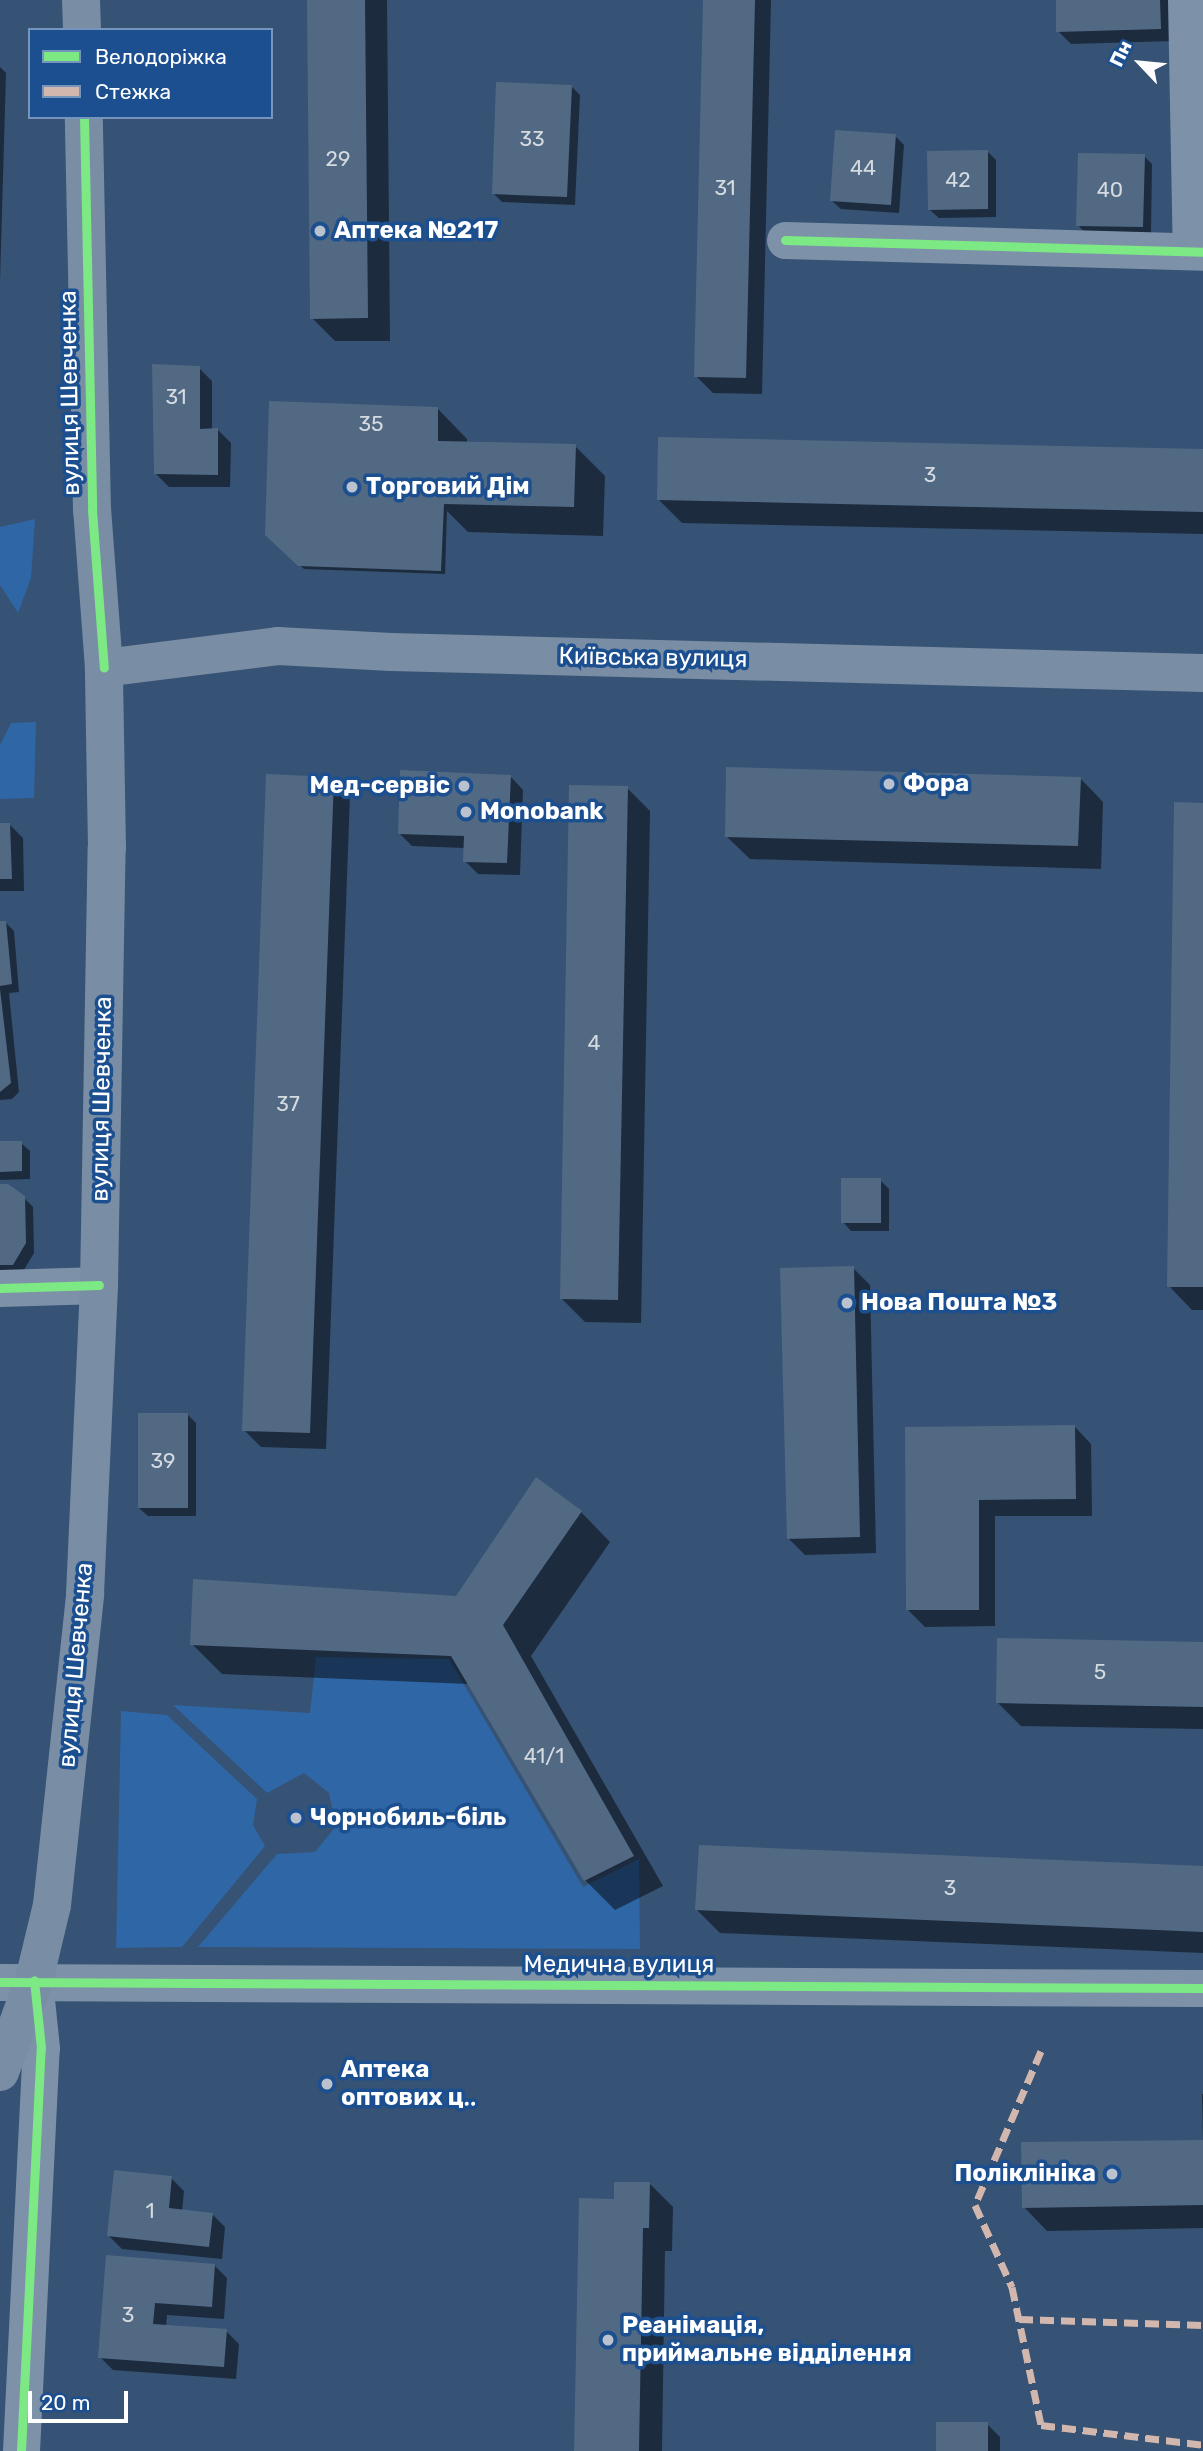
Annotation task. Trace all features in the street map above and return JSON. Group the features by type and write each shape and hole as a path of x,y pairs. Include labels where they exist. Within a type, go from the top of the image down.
{"main road":[{"path":"81,0 82,28"},
{"name":"вулиця Шевченка","path":"0,2072 17,1981 52,1905 85,1594 99,1285 107,848 104,668 92,510 84,119"},
{"name":"Київська вулиця","path":"104,668 278,646 391,652 1203,673"}],"street":[{"path":"785,240 1197,251 1186,0"},
{"path":"0,1288 99,1285"},
{"path":"17,1981 41,2048 21,2451"},
{"name":"Медична вулиця","path":"17,1981 1203,1988"}],"shaded area":[{"path":"35,519 31,578 18,613 0,585 0,527"},
{"path":"36,722 34,798 0,799 0,745 11,723"},
{"path":"316,1657 449,1659 583,1887 639,1859 640,1949 198,1947 277,1854 315,1852 336,1826 329,1793 304,1773 267,1793 173,1705 310,1713"},
{"path":"121,1711 167,1715 257,1799 253,1825 265,1846 182,1947 116,1948"}],"building":[{"path":"307,0 365,0 368,318 310,319"},
{"path":"703,0 755,0 746,378 694,377"},
{"path":"1056,0 1160,0 1161,29 1056,32"},
{"path":"496,82 572,85 567,197 492,194"},
{"path":"835,130 896,134 891,205 830,201"},
{"path":"988,150 988,209 928,210 927,151"},
{"path":"1078,153 1145,154 1143,227 1076,226"},
{"path":"152,364 200,366 200,429 218,428 218,475 154,474"},
{"path":"269,401 438,407 438,441 576,444 574,507 444,504 441,571 298,566 265,535"},
{"path":"658,437 1203,449 1203,512 657,500"},
{"path":"726,767 1081,777 1078,846 725,837"},
{"path":"400,770 511,775 507,863 463,862 464,836 398,834"},
{"path":"266,774 334,777 310,1433 242,1431"},
{"path":"569,785 628,786 618,1300 560,1299"},
{"path":"1174,802 1203,803 1203,1287 1167,1287"},
{"path":"0,823 10,823 12,879 0,879"},
{"path":"0,921 6,921 12,984 0,986"},
{"path":"0,989 11,1083 0,1092"},
{"path":"0,1141 22,1141 22,1171 0,1172"},
{"path":"841,1178 881,1178 881,1223 841,1223"},
{"path":"0,1184 8,1184 25,1196 26,1243 13,1265 0,1265"},
{"path":"854,1266 860,1537 787,1539 780,1268"},
{"path":"138,1413 188,1413 188,1508 138,1508"},
{"path":"1075,1425 1076,1499 979,1500 979,1610 906,1610 905,1427"},
{"path":"536,1477 582,1511 503,1625 634,1856 584,1881 451,1656 190,1645 193,1579 456,1596"},
{"path":"997,1638 1203,1642 1203,1707 996,1703"},
{"path":"699,1845 1203,1866 1203,1932 695,1910"},
{"name":"Поліклініка","path":"1203,2140 1203,2205 1022,2208 1021,2142"},
{"path":"114,2170 172,2176 169,2208 213,2213 209,2247 107,2236"},
{"name":"Реанімація, приймальне відділення","path":"614,2182 650,2182 649,2228 643,2228 639,2451 574,2451 579,2198 614,2199"},
{"path":"106,2255 215,2264 212,2307 155,2303 153,2324 227,2329 224,2367 98,2358"},
{"path":"936,2422 988,2422 988,2451 936,2451"}],"marked path":[{"path":"1041,2051 975,2205 1012,2287 1041,2425 1203,2445"},
{"path":"1019,2319 1203,2325"}],"cycle path":[{"path":"84,119 92,510 104,668"},
{"path":"785,240 1203,252"},
{"path":"0,1288 99,1285"},
{"path":"21,2451 41,2048 34,1980"},
{"path":"0,1982 1203,1988"}],"place":[{"name":"Аптека №217","path":"320,231"},
{"name":"Торговий Дім","path":"352,487"},
{"name":"Фора","path":"889,784"},
{"name":"Мед-сервіс","path":"464,786"},
{"name":"Monobank","path":"466,812"},
{"name":"Нова Пошта №3","path":"847,1303"},
{"name":"Чорнобиль-біль","path":"296,1818"},
{"name":"Аптека оптових ц‥","path":"327,2084"},
{"name":"Поліклініка","path":"1112,2174"},
{"name":"Реанімація, приймальне відділення","path":"608,2340"}]}
